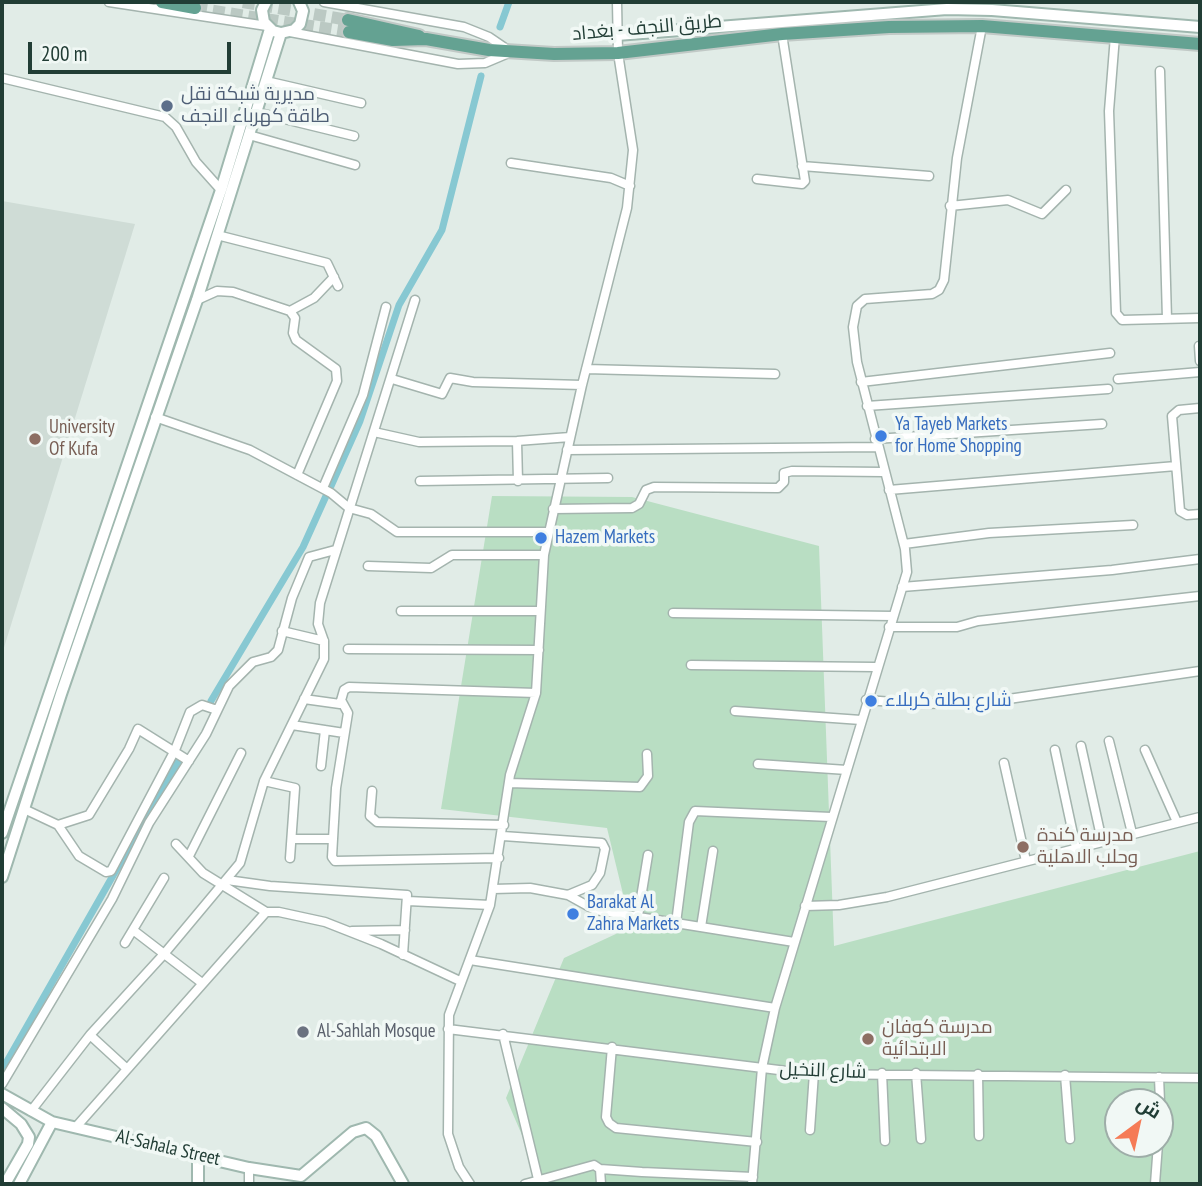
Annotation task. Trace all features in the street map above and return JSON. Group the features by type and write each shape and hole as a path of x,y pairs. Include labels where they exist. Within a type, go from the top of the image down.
{"main road":[{"path":"162,2 195,8"},
{"path":"2,833 221,190 268,27 262,14 265,2"},
{"path":"2,877 205,276 266,81 286,33 302,20 299,2"},
{"path":"617,35 880,12 993,6 1200,27"},
{"name":"طريق النجف - بغداد","path":"348,26 511,52 618,53 782,34 876,27 982,26 1200,44"},
{"path":"268,27 286,33"},
{"name":"Al-Sahala Street","path":"2,1094 52,1122 301,1180 353,1132 362,1128 376,1136 399,1182"},
{"path":"2,1108 20,1124 29,1137 28,1144 5,1184"},
{"path":"24,1183 52,1122"},
{"path":"198,1155 198,1184"}],"street":[{"path":"109,2 268,27"},
{"path":"324,2 464,27 489,37 511,52"},
{"path":"470,1184 458,1167 448,1134 448,1029 460,981 490,905 503,836 509,783 536,693 539,611 548,532 631,186 633,150 618,53 617,2"},
{"path":"524,1184 594,1164 600,1169 752,1180 762,1068 775,1008 906,572 904,544 861,382 853,327 857,306 865,299 932,294 940,290 948,256 950,206 982,26"},
{"path":"286,33 458,64 485,63 511,52"},
{"path":"757,179 803,184 782,34"},
{"path":"1115,36 1109,111 1116,313 1122,320 1200,318"},
{"path":"1160,71 1167,319"},
{"path":"2,78 165,117 176,127 197,162 221,190"},
{"path":"266,81 361,103"},
{"path":"256,112 354,135"},
{"path":"249,135 355,165"},
{"path":"511,163 611,178 631,186"},
{"path":"802,166 929,176"},
{"path":"950,206 1008,201 1042,214 1066,190"},
{"path":"217,235 327,263 338,286"},
{"path":"205,276 217,291"},
{"path":"290,311 314,298 334,277"},
{"path":"197,300 217,291 233,292 290,311 295,318 293,333 296,340 336,369 337,381 297,475"},
{"path":"31,1111 90,1035 164,954 240,863 264,781 324,659 324,641 318,624 320,603 415,300"},
{"path":"323,488 363,395 386,307"},
{"path":"1199,346 1200,361"},
{"path":"861,382 1110,354"},
{"path":"586,369 775,374"},
{"path":"1118,379 1200,372"},
{"path":"392,379 442,394 450,378 473,382 582,384"},
{"path":"867,406 1108,389"},
{"path":"1200,408 1178,410 1172,416 1180,511 1187,515 1200,514"},
{"path":"156,417 250,450 323,488 349,508 371,514 397,532 548,532"},
{"path":"567,450 876,443 1102,424"},
{"path":"374,432 408,441 517,441 570,437"},
{"path":"517,441 518,481"},
{"path":"889,491 1176,466"},
{"path":"553,509 632,508 639,504 646,490 654,487 778,488 783,482 784,473 792,471 883,472"},
{"path":"420,481 608,478"},
{"path":"904,544 989,533 1133,525"},
{"path":"2,1084 111,899 149,822 189,761 229,686 253,662 271,657 278,650 282,631 309,556 335,550"},
{"path":"368,566 431,568 452,555 544,555"},
{"path":"902,587 1112,570 1200,559"},
{"path":"889,627 957,627 978,621 1200,596"},
{"path":"401,611 539,611"},
{"path":"673,613 893,616"},
{"path":"282,631 324,641"},
{"path":"348,649 539,650"},
{"path":"691,666 876,667"},
{"path":"866,700 929,705 988,702 1200,671"},
{"path":"499,858 335,861 332,857 333,839 348,713 342,702 344,690 349,687 536,693"},
{"path":"304,699 337,705 342,702"},
{"path":"24,809 58,825 79,856 106,872 114,869 137,817 175,750 182,726 196,706 202,705 217,710"},
{"path":"735,711 861,720"},
{"path":"292,725 344,733"},
{"path":"58,825 89,815 138,729 189,761"},
{"path":"321,766 325,730"},
{"path":"1109,741 1132,833"},
{"path":"1081,746 1102,841"},
{"path":"1055,750 1076,848"},
{"path":"1145,750 1177,822"},
{"path":"189,856 241,753"},
{"path":"509,783 640,787 648,776 647,754"},
{"path":"1004,763 1026,861"},
{"path":"758,764 847,770"},
{"path":"264,781 295,788 290,858"},
{"path":"372,791 370,817 377,822 504,825"},
{"path":"676,923 689,822 695,811 831,817"},
{"path":"805,906 839,905 887,897 1200,817"},
{"path":"503,836 602,843 605,849 600,873 592,885 568,895"},
{"path":"292,839 333,839"},
{"path":"176,844 204,873 225,883 266,912 299,915 347,931 460,981"},
{"path":"701,927 713,850"},
{"path":"638,916 648,855"},
{"path":"125,943 164,878"},
{"path":"225,883 407,895 403,955"},
{"path":"493,889 530,888 568,895 595,910 794,942"},
{"path":"408,901 490,905"},
{"path":"76,1127 266,912"},
{"path":"133,930 202,983"},
{"path":"347,931 405,930"},
{"path":"470,960 775,1008"},
{"name":"شارع النخيل","path":"448,1029 814,1073 1200,1078"},
{"path":"503,1034 538,1179"},
{"path":"90,1035 126,1068"},
{"path":"612,1047 606,1118 609,1124 616,1128 757,1142"},
{"path":"810,1130 814,1073"},
{"path":"882,1073 885,1141"},
{"path":"916,1073 921,1139"},
{"path":"978,1074 979,1136"},
{"path":"1065,1075 1070,1139"},
{"path":"1159,1077 1159,1088"},
{"path":"1155,1184 1157,1158"},
{"path":"249,1168 249,1184"},
{"path":"600,1169 601,1184"}],"shaded area":[{"name":"University Of Kufa","path":"2,201 135,224 2,654"}],"green space":[{"path":"492,496 632,497 819,546 834,946 1200,851 1200,1184 543,1184 506,1098 564,958 631,927 607,828 441,809"}],"waterway":[{"path":"500,27 509,2"},
{"path":"331,486 360,421 399,305 442,230 481,76"},
{"path":"211,701 303,547 326,496"},
{"path":"2,1070 179,760"}],"tunnel":[{"path":"243,2 348,20"},
{"path":"195,8 349,32"}],"place":[{"name":"مديرية شبكة نقل طاقة كهرباء النجف","path":"167,106"},
{"name":"Ya Tayeb Markets for Home Shopping","path":"881,436"},
{"name":"University Of Kufa","path":"35,439"},
{"name":"Hazem Markets","path":"541,538"},
{"name":"شارع بطلة كربلاء","path":"871,701"},
{"name":"مدرسة كندة وحلب الاهلية","path":"1023,847"},
{"name":"Barakat Al Zahra Markets","path":"573,914"},
{"name":"Al-Sahlah Mosque","path":"303,1032"},
{"name":"مدرسة كوفان الابتدائية","path":"868,1039"}]}
